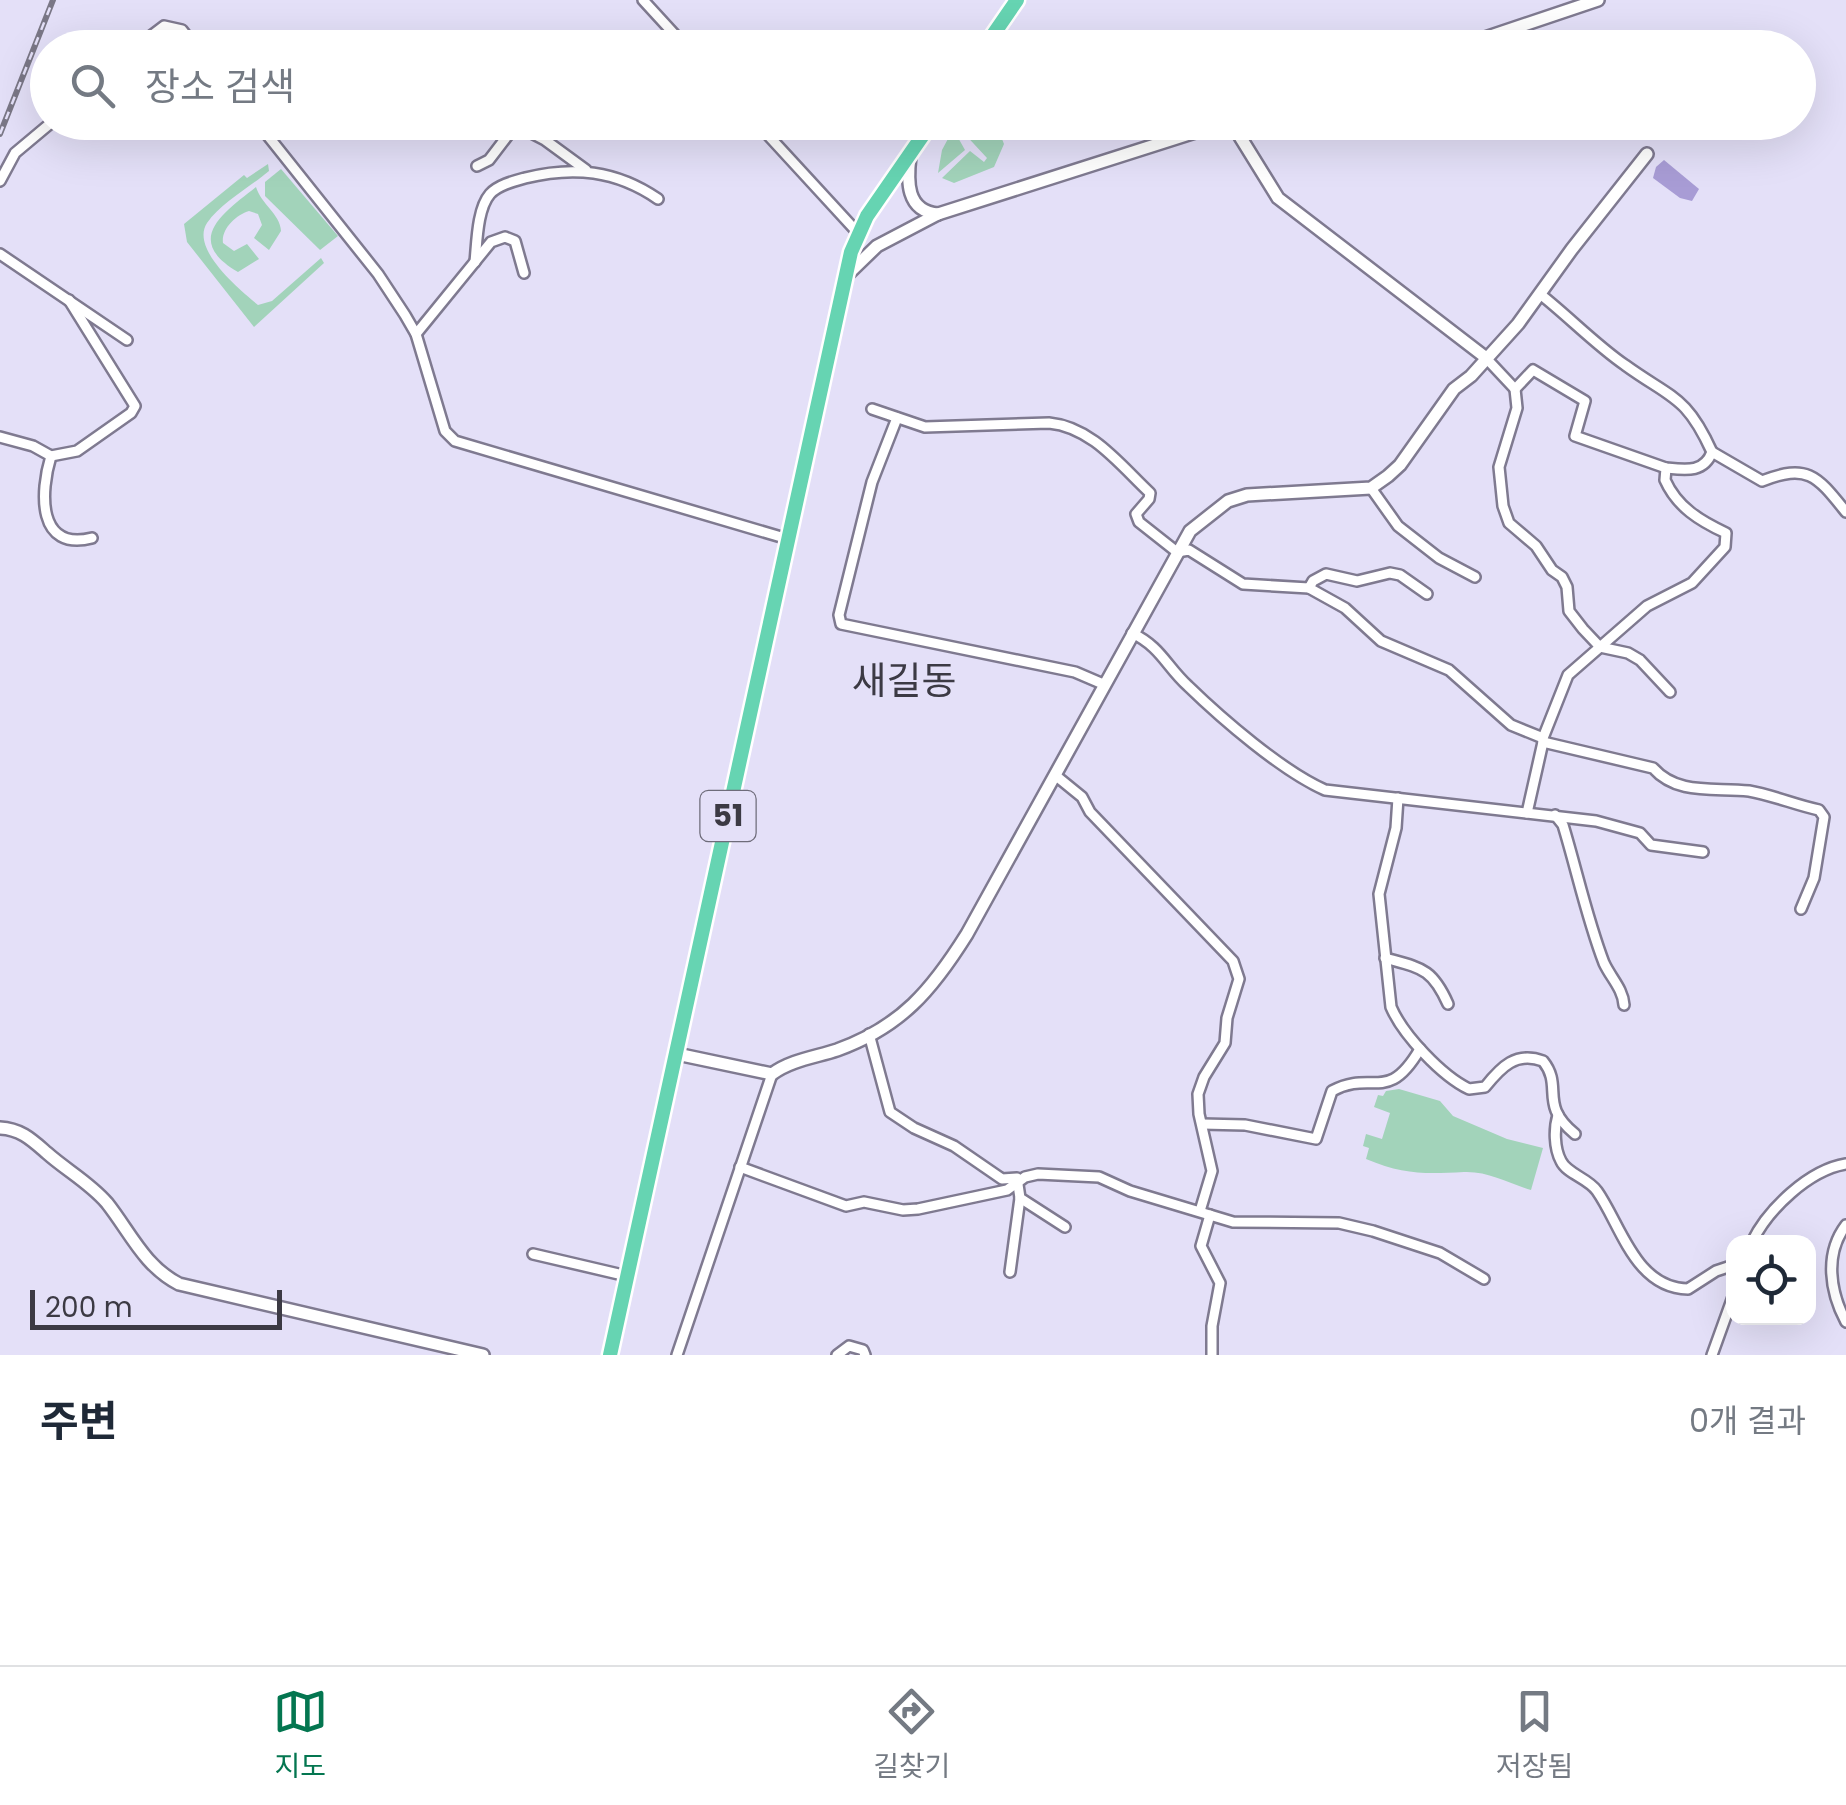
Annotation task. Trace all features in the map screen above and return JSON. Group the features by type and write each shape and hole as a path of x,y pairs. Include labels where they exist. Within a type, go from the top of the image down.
{"main road":[{"path":"996,30 1017,0"},
{"name":"51","path":"610,1355 845,277 858,233 920,140"}],"street":[{"path":"643,0 670,30"},
{"path":"1508,30 1598,0"},
{"path":"159,30 164,26 182,30"},
{"path":"0,181 15,153 31,140"},
{"path":"270,140 378,274 416,334 445,431 455,441 788,540"},
{"path":"476,166 489,160 503,140"},
{"path":"546,140 586,170"},
{"path":"773,140 858,233"},
{"path":"845,277 877,246 938,214 1172,140"},
{"path":"1241,140 1278,198 1485,358 1515,389 1517,408 1499,468 1509,523 1536,546 1552,570 1562,577 1570,611 1600,647 1628,653 1656,674 1670,692"},
{"path":"910,154 907,181 912,199 927,213 938,214"},
{"path":"677,1054 772,1074 842,1048 915,1006 942,974 1190,531 1228,501 1264,492 1371,488 1400,464 1454,389 1518,324 1647,154"},
{"path":"475,262 485,202 495,190 516,180 548,172 586,170 628,182 658,199"},
{"path":"416,334 491,242 505,237 515,241 524,273"},
{"path":"0,254 126,340"},
{"path":"1540,294 1623,364 1679,398 1692,413 1712,452 1762,481 1790,470 1812,476 1846,512"},
{"path":"0,437 34,446 51,456 77,451 130,414 135,406 69,300"},
{"path":"1515,389 1533,370 1585,402 1575,436 1666,468 1698,469 1708,463 1712,452"},
{"path":"872,409 925,426 1049,423 1083,432 1150,493 1150,499 1136,514 1139,522 1177,552 1189,550 1243,584 1309,588 1345,608 1381,641 1449,670 1511,725 1543,740 1653,768 1664,781 1716,792 1748,791 1818,810 1824,817 1814,878 1801,909"},
{"path":"897,418 872,482 839,615 841,624 1075,672 1103,684"},
{"path":"51,456 42,491 44,510 52,526 66,539 76,542 92,538"},
{"path":"1527,814 1543,740 1568,675 1647,606 1692,582 1724,546 1726,532 1684,508 1669,490 1664,480 1666,468"},
{"path":"1371,488 1398,526 1440,558 1475,577"},
{"path":"1309,588 1326,574 1357,581 1390,573 1400,575 1427,594"},
{"path":"1132,633 1159,650 1185,684 1299,778 1325,790 1596,821 1640,833 1651,845 1703,852"},
{"path":"1055,774 1082,797 1090,812 1233,961 1238,971 1225,1042 1198,1094 1212,1171 1201,1246 1220,1283 1212,1326 1212,1355"},
{"path":"1398,798 1396,828 1379,894 1390,1007 1396,1020 1420,1049 1470,1090 1485,1087 1502,1067 1516,1059 1543,1061 1552,1080 1552,1103 1562,1124 1575,1134"},
{"path":"1555,816 1564,825 1596,939 1606,966 1623,992 1624,1005"},
{"path":"1385,958 1428,973 1438,981 1448,1004"},
{"path":"870,1034 890,1112 954,1146 1002,1179 1017,1178 1020,1182 1010,1272"},
{"path":"1202,1124 1244,1125 1316,1139 1332,1091 1341,1086 1392,1082 1410,1066 1420,1049"},
{"path":"677,1355 772,1074"},
{"path":"1558,1115 1554,1125 1562,1165 1596,1190 1640,1268 1662,1282 1688,1289 1726,1267"},
{"path":"0,1128 31,1137 79,1176 106,1203 148,1260 163,1276 178,1284 484,1355"},
{"path":"1756,1235 1798,1188 1830,1168 1846,1164"},
{"path":"740,1167 846,1206 864,1202 903,1210 1007,1190 1025,1176 1099,1176 1130,1190 1245,1223 1356,1227 1440,1253 1484,1278"},
{"path":"1020,1198 1064,1226"},
{"path":"1846,1225 1838,1238 1832,1284 1846,1322"},
{"path":"533,1254 627,1276"},
{"path":"1712,1355 1726,1316"},
{"path":"836,1355 849,1346 863,1350 865,1355"}],"green space":[{"path":"947,140 959,140 965,150 938,173"},
{"path":"970,140 1002,140 994,167 954,183 942,178 970,151 984,162 987,158"},
{"path":"268,164 269,171 207,223 205,245 211,256 258,305 272,301 321,258 324,263 254,327 187,242 184,224 244,175 247,178"},
{"path":"281,169 338,236 320,250 265,196 265,182"},
{"path":"256,187 281,231 269,250 254,238 262,225 258,214 249,211 235,219 224,233 223,243 234,251 247,244 259,259 238,272 213,249 211,238 221,217"},
{"path":"1399,1089 1440,1101 1453,1116 1507,1139 1543,1148 1531,1190 1481,1173 1415,1172 1366,1159 1366,1134 1382,1139 1390,1113 1374,1107 1378,1095"}],"shaded area":[{"path":"1664,160 1699,189 1692,201 1680,198 1653,178 1656,167"}],"railway":[{"path":"41,30 53,0"},
{"path":"0,134 30,58"}],"district":[{"name":"새길동","path":"904,681"}]}
